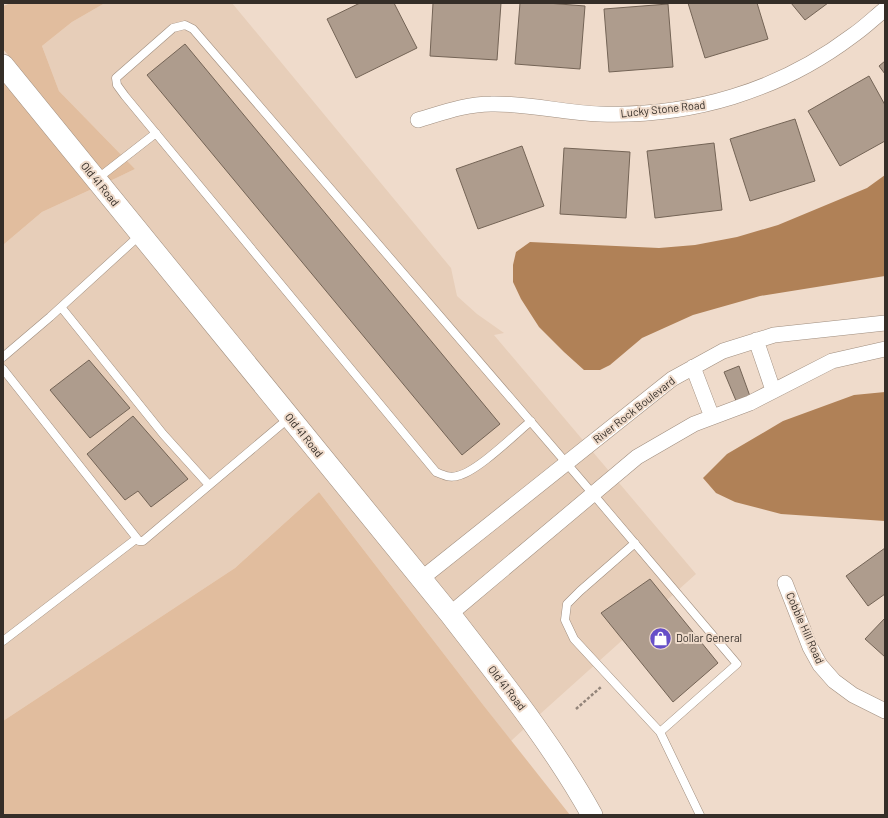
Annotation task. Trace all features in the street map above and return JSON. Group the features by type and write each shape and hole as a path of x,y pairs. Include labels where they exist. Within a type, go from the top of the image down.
{"street":[{"name":"Lucky Stone Road","path":"418,120 468,106 490,104 514,104 599,114 634,114 680,110 709,104 742,95 797,71 852,36 885,9"},
{"name":"Old 41 Road","path":"3,65 450,614 525,712 555,755 592,815"},
{"name":"River Rock Boulevard","path":"421,579 672,379 723,351 774,335 885,323"},
{"path":"756,340 773,390"},
{"path":"450,614 637,457 694,424 750,403 832,361 885,349"},
{"path":"694,367 712,417"},
{"name":"Cobble Hill Road","path":"785,583 810,647 820,665 834,681 853,695 885,711"}],"lane":[{"path":"531,421 470,471 456,476 444,476 436,472 117,85 116,78 173,28 185,25 193,29 531,421 737,664 660,732"},
{"path":"97,180 156,133"},
{"path":"3,357 61,307 141,234"},
{"path":"61,307 163,434 209,485"},
{"path":"3,369 139,541 143,540 289,417"},
{"path":"3,641 136,539"},
{"path":"635,543 567,604 565,620 574,639 660,732 700,815"}],"path":[{"path":"576,709 611,678"}],"shaded area":[{"path":"11,3 105,3 72,22 42,46 59,91 135,169 110,181 3,49 3,6"},
{"path":"105,3 232,3 451,268 457,296 477,314 504,333 494,335 696,574 539,715 110,181 135,169 59,91 42,46 72,22"},
{"path":"3,80 92,189 42,212 3,245"},
{"path":"885,175 885,276 760,296 693,315 642,338 610,365 600,370 584,370 539,327 521,299 513,282 513,265 516,252 530,242 659,248 695,245 737,237 778,225 867,188"},
{"path":"92,189 443,621 525,728 511,741 319,492 235,568 3,721 3,245 42,212"},
{"path":"885,392 885,521 781,514 735,502 716,493 703,478 727,454 783,421 854,395"},
{"path":"319,492 570,815 3,815 3,721 235,568"}],"building":[{"path":"360,3 394,3 417,48 356,78 327,19"},
{"path":"433,3 501,3 497,60 430,56"},
{"path":"520,3 547,3 585,6 580,69 515,64"},
{"path":"688,3 757,3 768,39 705,58"},
{"path":"791,3 828,3 805,20"},
{"path":"668,4 673,67 609,72 604,9"},
{"path":"185,44 500,424 462,455 147,75"},
{"path":"885,61 885,74 879,66"},
{"path":"869,76 885,105 885,141 840,166 808,111"},
{"path":"795,119 815,181 750,201 730,139"},
{"path":"714,143 722,210 655,218 647,151"},
{"path":"522,146 544,206 478,229 456,169"},
{"path":"564,148 630,152 626,218 560,214"},
{"path":"89,360 130,408 90,438 50,390"},
{"path":"739,366 751,399 737,403 724,372"},
{"path":"133,416 188,479 151,507 138,491 125,500 87,454"},
{"path":"885,548 885,594 868,606 846,576"},
{"name":"Dollar General","path":"650,579 718,663 673,702 601,613"},
{"path":"885,618 885,657 865,639"}],"place":[{"name":"Dollar General","path":"660,638"}]}
